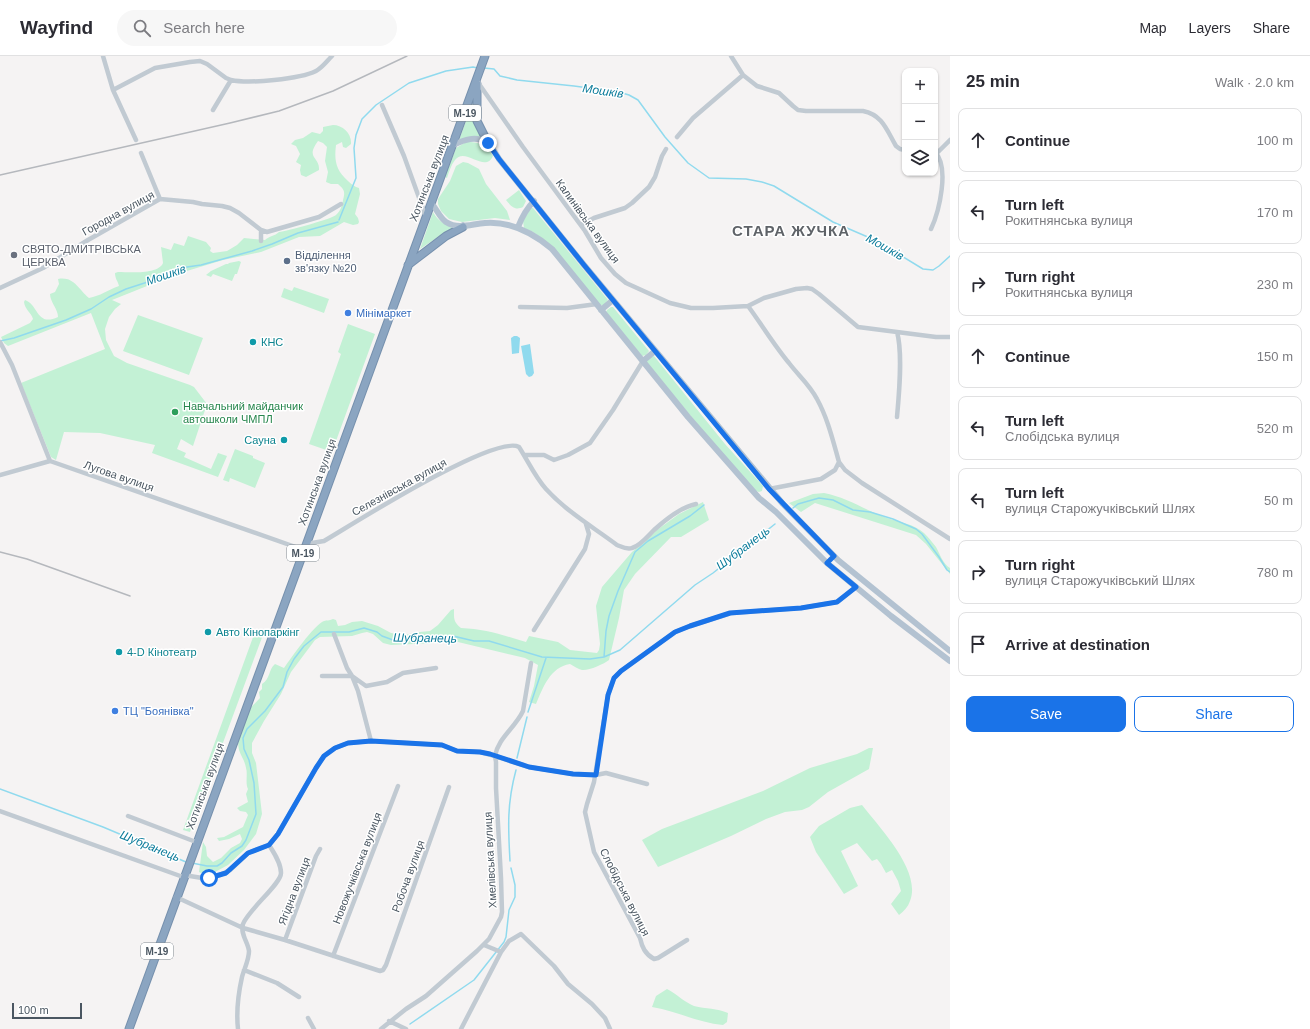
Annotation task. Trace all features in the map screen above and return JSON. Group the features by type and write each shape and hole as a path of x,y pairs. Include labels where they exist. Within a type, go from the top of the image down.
{"highway":[{"name":"Хотинська вулиця","path":"129,1029 184,875 453,146 484,57"},
{"path":"477,77 477,121 488,143"},
{"path":"408,265 446,236 463,227"}],"main road":[{"path":"453,146 464,140 472,138 488,143 499,159 584,265 769,489 834,556 950,651"},
{"path":"518,227 522,215 534,201"},
{"path":"431,203 446,222 463,227 486,223 518,227 544,242 552,249 688,417 759,498 776,512 827,563 891,616 950,661"},
{"path":"601,310 613,300"},
{"path":"642,361 655,351"},
{"path":"759,498 769,489"},
{"path":"827,563 834,556"}],"street":[{"path":"103,56 113,90 136,140"},
{"path":"113,90 155,68 190,62 200,61 207,64 226,78 238,82 307,75 317,71 332,56"},
{"path":"731,56 742,75 757,86 779,93 798,110 870,112 882,121 896,146 902,149"},
{"path":"677,137 693,118 742,75"},
{"name":"Калинівська вулиця","path":"477,77 522,147 581,225 601,258 615,274 626,283 645,293 670,303 691,308 748,306 764,298 786,291 807,288 812,289 819,294 858,327 936,337 950,337"},
{"path":"213,110 231,80"},
{"path":"382,105 404,156 426,216"},
{"path":"938,151 950,140"},
{"path":"581,225 594,218 625,208 632,204 649,187 655,177 666,149"},
{"path":"141,152 160,199"},
{"path":"931,229 936,219 941,198 943,173 942,164 938,157"},
{"name":"Городна вулиця","path":"0,288 43,268 88,240 160,199 193,202 230,208 261,230"},
{"path":"261,240 261,230 267,232 319,217 341,204"},
{"path":"520,307 567,308 597,304"},
{"path":"748,306 772,342 790,366 811,388 817,398 824,413 839,462 845,470 862,483 950,539"},
{"path":"896,417 899,362 899,338 897,332"},
{"path":"0,475 50,461 12,365 1,344"},
{"path":"524,455 544,455 554,460 568,455 590,443 613,410 642,361"},
{"name":"Селезнівська вулиця","path":"305,547 324,540 438,474 489,452 514,445 519,447 538,479 547,490 566,508 586,524 600,532 617,545 625,548 632,548 665,521 692,504 696,504"},
{"name":"Лугова вулиця","path":"50,461 305,547"},
{"path":"769,489 821,479 835,470 839,462"},
{"path":"534,630 582,554 588,534 586,524"},
{"name":"Слобідська вулиця","path":"687,940 678,947 654,959 648,954 643,948 640,938 594,852 585,812 593,789 608,695 614,678 621,671 675,632 730,613 801,608 837,602 856,587"},
{"path":"334,634 347,668 358,691 371,741"},
{"path":"495,756 499,742 520,718 523,711 531,663"},
{"path":"322,676 352,676 366,686 388,682 403,673 436,668"},
{"path":"0,811 184,875 202,878 220,876 230,870 248,853 269,845 278,834 324,756 335,748 348,743 371,741 442,745 457,751 480,752 529,767 573,774 596,775 606,773 647,784"},
{"name":"Хмелівська вулиця","path":"381,1029 389,1021 426,996 484,945 500,921 502,912 495,756"},
{"name":"Новожучківська вулиця","path":"333,956 398,786"},
{"name":"Робоча вулиця","path":"333,956 377,972 382,970 386,965 449,787"},
{"path":"128,816 196,844"},
{"path":"238,1029 237,1003 244,970 248,960 249,950 242,928 254,908 273,888 281,874 280,867 269,845"},
{"name":"Ягідна вулиця","path":"285,940 316,856 320,849"},
{"path":"176,897 242,928 333,956"},
{"path":"461,1029 499,952 509,941 521,934 554,966 568,984 592,1004 605,1018 610,1029"},
{"path":"484,945 499,952"},
{"path":"244,970 277,983 298,997"},
{"path":"308,1018 314,1029"},
{"path":"389,1021 406,1029"}],"green space":[{"path":"473,102 476,104 477,130 481,137 459,140"},
{"path":"333,125 343,128 351,140 351,144 346,148 343,147 342,142 336,145 335,156 338,169 344,177 350,183 359,188 360,194 355,214 358,218 358,224 353,225 344,222 320,236 299,237 261,252 223,260 177,274 112,300 121,304 109,317 105,329 106,340 114,356 127,363 194,387 207,404 193,446 181,439 177,449 186,453 184,457 211,469 218,453 227,456 218,477 152,453 155,445 100,433 64,432 56,460 51,457 21,383 105,349 91,313 8,346 4,343 1,337 30,323 33,319 26,307 24,302 25,300 33,306 42,317 51,319 58,317 50,294 55,292 59,284 58,279 68,279 72,281 89,298 119,286 115,273 149,271 160,267 163,263 161,247 171,250 174,243 184,246 188,236 206,242 211,248 210,251 213,253 227,251 237,245 244,238 265,240 279,232 333,217 341,208 344,193 338,184 326,182 328,172 325,161 327,147 318,141 314,147 313,154 319,165 319,170 306,177 301,175 301,165 296,162 300,154 296,146 291,144 295,140 303,138 312,132 320,134 323,131 323,127"},
{"path":"466,142 482,144 491,152 493,156 489,161 485,162 464,156 459,157 452,164 447,178 445,177 456,148"},
{"path":"463,162 479,169 486,184 507,211 510,220 495,218 462,222 449,219 441,211 438,204 438,199 450,181 456,166"},
{"path":"519,190 526,201 523,207 515,208 506,200"},
{"path":"531,208 533,208 608,300 604,305 600,305 543,239 524,228 523,221"},
{"path":"433,212 442,222 454,228 420,249"},
{"path":"239,261 241,262 237,274 235,274 232,281 213,274 211,277 206,275 226,264"},
{"path":"294,287 329,299 324,313 281,297 284,288 292,291"},
{"path":"613,307 649,351 646,355 642,356 606,312"},
{"path":"138,315 203,338 189,375 123,351"},
{"path":"348,324 375,334 332,452 309,444 341,354 338,352"},
{"path":"654,356 725,444 763,486 762,491 756,491 733,467 646,362"},
{"path":"235,449 253,456 253,458 265,463 255,488 230,478 229,482 223,480"},
{"path":"824,493 840,497 879,515 911,525 920,530 936,547 950,568 950,574 926,544 916,535 815,503 801,512 789,503 813,494"},
{"path":"703,502 709,520 681,537 671,537 635,574 624,590 609,660 588,669 582,670 570,664 557,669 548,679 536,704 529,702 538,665 525,658 458,642 391,645 383,643 373,634 367,632 352,636 320,637 315,640 291,672 281,694 252,743 252,753 256,763 262,814 256,834 244,850 228,865 215,872 199,872 203,842 206,847 207,856 213,862 221,858 231,848 240,843 242,839 240,834 229,839 219,841 217,838 224,837 243,827 248,815 246,812 240,811 237,808 248,802 246,794 248,789 247,770 238,746 240,732 246,714 260,698 259,692 262,689 262,684 267,679 273,666 275,664 284,668 302,643 314,629 324,621 333,619 336,620 338,626 362,621 378,626 391,633 404,635 430,631 438,625 451,610 454,609 455,622 461,628 486,631 526,642 529,636 558,642 570,650 597,653 600,644 596,606 602,587 632,552 657,530 679,514"},
{"path":"256,629 264,632 190,832 183,830"},
{"path":"869,748 873,748 869,769 828,792 809,807 802,810 785,812 766,819 731,836 658,867 642,840 662,829 763,791 810,768 857,754"},
{"path":"862,805 897,850 905,863 910,876 912,889 910,901 906,909 899,915 891,904 901,891 892,870 886,873 877,859 872,861 857,843 841,851 858,886 844,894 816,852 810,837 819,826 850,808"},
{"path":"667,989 694,1006 720,1010 728,1013 727,1022 723,1025 714,1024 652,1007 656,996"}],"water":[{"path":"514,336 520,338 519,353 512,354 511,338"},
{"path":"530,344 534,373 529,377 526,374 521,346"}],"waterway":[{"name":"Мошків","path":"339,220 356,178 354,148 356,135 362,119 376,105 409,83 446,71 473,67 478,68"},
{"name":"Мошків","path":"484,68 494,69 500,76 517,80 619,92 629,95 638,100 665,137 688,163 709,178 746,179 774,186 833,222 877,241 923,269 933,270 950,256"},
{"name":"Мошків","path":"0,341 14,338 66,320 91,309 109,297 126,289 187,267 201,265 252,251 298,233 338,222"},
{"name":"Шубранець","path":"793,508 798,504 819,498 833,500 853,510 870,512 893,519 916,529 922,534 947,570 950,572"},
{"path":"604,657 609,616 635,552 648,541 690,516 704,505"},
{"name":"Шубранець","path":"192,863 217,866 222,863 231,853 242,846 246,840 256,814 254,783 249,760 244,749 243,738 247,729 265,711 283,687 287,672 294,659 304,646 321,632 349,632 364,628 377,632 382,636 393,640 453,636 474,641 489,641 542,657 590,659 604,657 620,650 695,585 713,573 775,524"},
{"path":"528,712 546,658"},
{"path":"517,758 527,717"},
{"path":"510,861 509,815 511,793 516,770"},
{"name":"Шубранець","path":"0,789 103,827 186,862"},
{"path":"410,1024 474,980 504,942 506,937 509,910 515,897 515,885 511,868"}],"railway":[{"path":"0,175 279,111 333,91 407,56"},
{"path":"0,552 27,559 130,596"}],"place":[{"name":"СВЯТО-ДМИТРІВСЬКА ЦЕРКВА","path":"14,255"},
{"name":"Відділення зв'язку №20","path":"287,261"},
{"name":"Мінімаркет","path":"348,313"},
{"name":"КНС","path":"253,342"},
{"name":"Навчальний майданчик автошколи ЧМПЛ","path":"175,412"},
{"name":"Сауна","path":"284,440"},
{"name":"Авто Кінопаркінг","path":"208,632"},
{"name":"4-D Кінотеатр","path":"119,652"},
{"name":"ТЦ \"Боянівка\"","path":"115,711"}],"district":[{"name":"СТАРА ЖУЧКА","path":"791,231"}],"route":[{"path":"209,878 226,873 248,853 269,845 273,841 316,768 324,756 335,748 348,743 371,741 442,745 457,751 490,754 529,767 573,774 596,775 608,695 614,678 621,671 675,632 690,626 730,613 777,611 821,606 837,602 856,587 827,563 834,556 769,489 584,265 499,159 488,143"}]}
